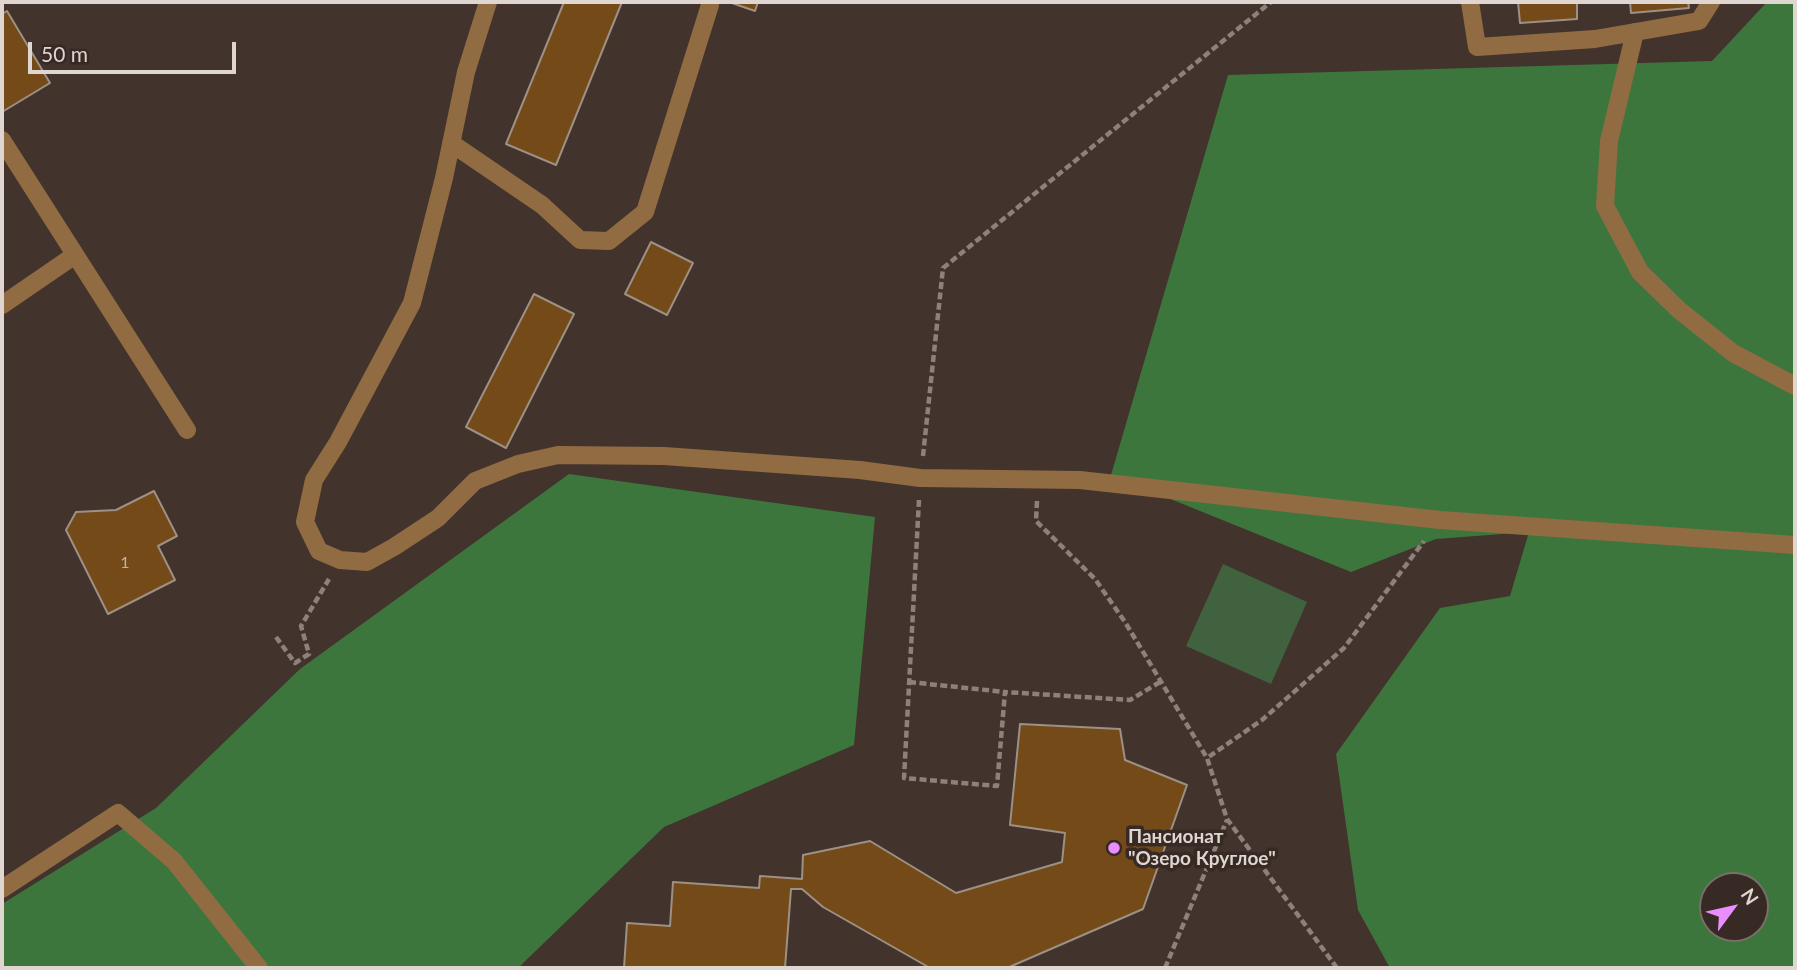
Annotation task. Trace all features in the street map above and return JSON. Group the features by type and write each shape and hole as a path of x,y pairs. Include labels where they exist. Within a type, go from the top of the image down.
{"street":[{"path":"488,2 466,72 412,303 338,442 314,480 305,522 319,551 340,560 366,562 439,518 475,481 517,464 558,455 664,456 920,478 1080,480 1440,520 1795,545"},
{"path":"1470,2 1477,47 1595,39 1699,21 1711,2"},
{"path":"451,143 542,205 580,240 609,241 645,212 710,5"},
{"path":"1635,32 1609,141 1605,206 1640,272 1679,310 1733,353 1795,386"},
{"path":"2,140 187,430"},
{"path":"2,305 75,255"},
{"path":"2,889 118,813 174,861 259,968"}],"path":[{"path":"1005,692 997,786 904,778 920,478 943,268 1271,2"},
{"path":"1039,480 1036,521 1095,579 1125,622 1207,758 1227,819 1337,968"},
{"path":"1207,758 1262,720 1344,648 1440,520"},
{"path":"276,637 295,663 309,654 300,626 340,560"},
{"path":"909,682 1005,692 1130,700 1160,682"},
{"path":"1165,968 1227,819"}],"green space":[{"path":"1767,2 1795,2 1795,968 1390,968 1358,910 1336,754 1440,608 1510,596 1529,532 1436,539 1351,572 1111,475 1228,75 1712,61"},
{"path":"569,474 875,517 854,745 664,827 518,968 2,968 2,904 156,808 300,669"},
{"path":"1223,564 1307,602 1271,684 1186,646"}],"building":[{"path":"564,2 622,2 556,165 506,144"},
{"path":"729,2 758,2 755,11"},
{"path":"1518,2 1577,2 1577,19 1520,23"},
{"path":"1630,2 1688,2 1689,8 1631,13"},
{"path":"7,11 50,83 2,112 2,14"},
{"path":"651,242 693,263 667,315 625,294"},
{"path":"534,294 574,314 506,448 466,427"},
{"path":"154,491 177,536 158,546 175,580 108,614 66,530 76,512 116,510"},
{"name":"Пансионат \"Озеро Круглое\"","path":"1020,724 1120,729 1125,760 1187,785 1143,909 1007,968 930,968 823,907 802,889 791,889 785,968 624,968 627,923 670,926 673,882 759,888 760,876 802,879 803,855 870,841 956,893 1062,862 1065,833 1010,825"}],"place":[{"name":"Пансионат \"Озеро Круглое\"","path":"1114,848"}]}
